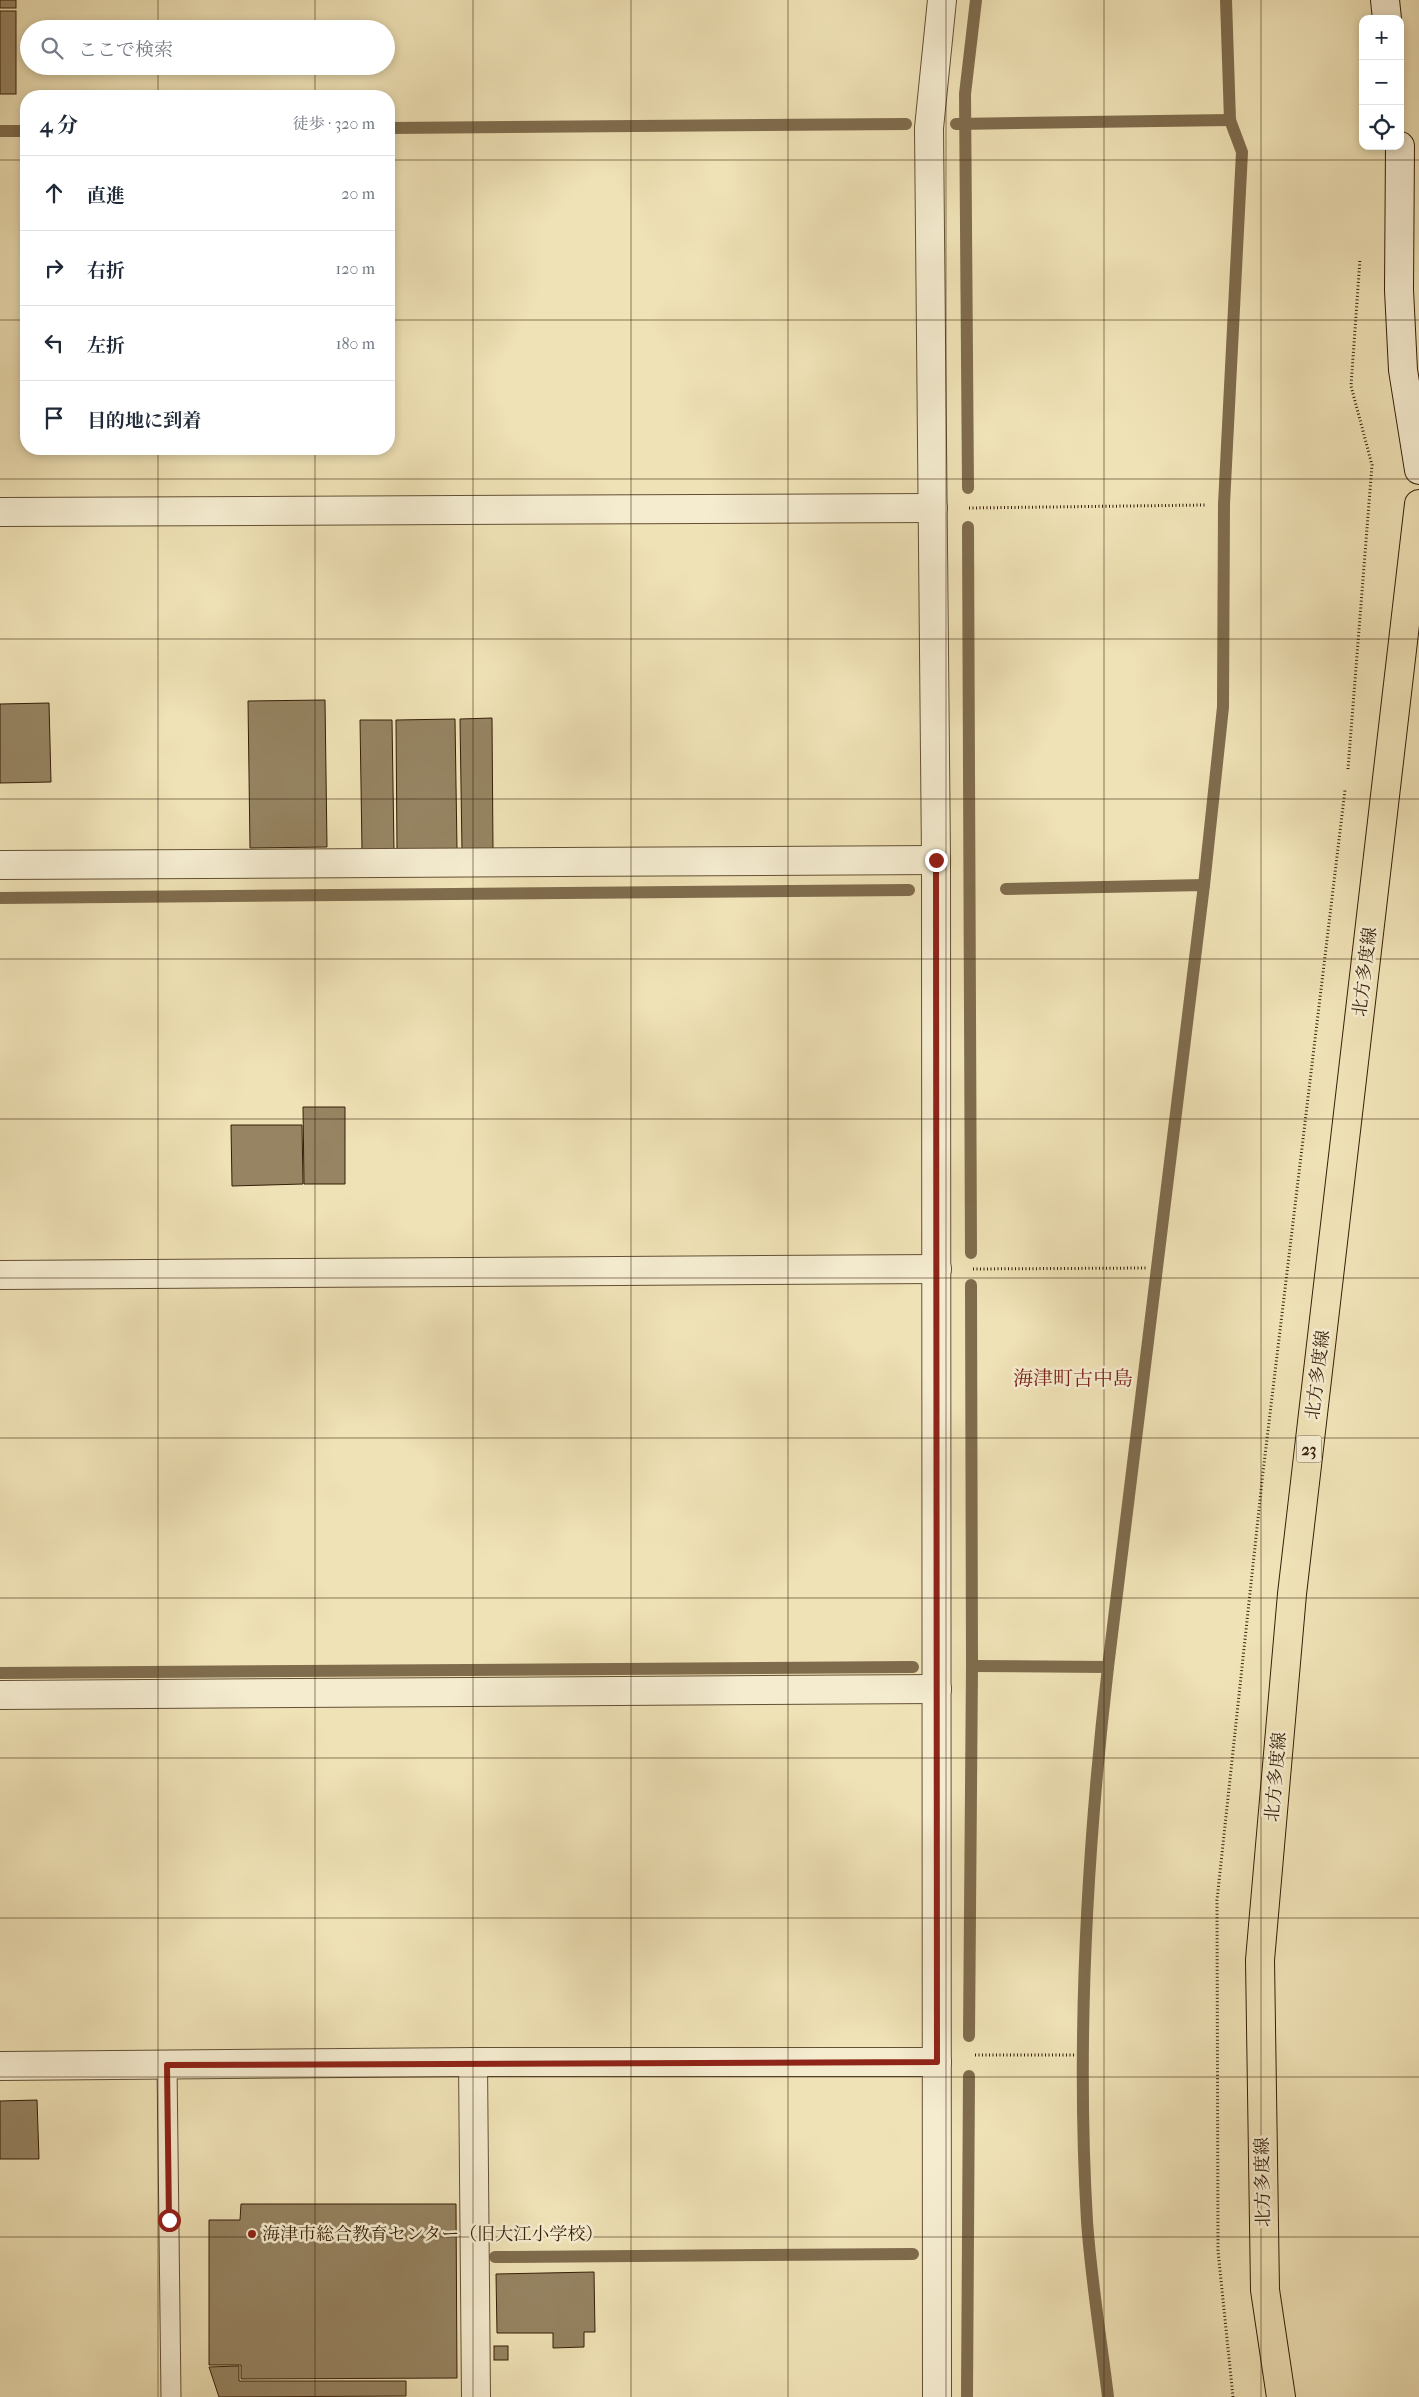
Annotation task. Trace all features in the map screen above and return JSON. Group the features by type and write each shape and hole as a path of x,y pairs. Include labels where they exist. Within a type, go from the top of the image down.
{"main road":[{"name":"北方多度線","path":"1281,2397 1265,2290 1260,1960 1292,1594 1419,504"}],"street":[{"path":"937,2397 936,860 930,128 942,0"},
{"path":"1385,0 1387,15"},
{"path":"1400,150 1399,290 1403,360 1419,470"},
{"path":"0,512 932,508"},
{"path":"0,865 936,860"},
{"path":"0,1275 937,1269"},
{"path":"0,1695 937,1689"},
{"path":"0,2066 937,2058"},
{"path":"473,2062 476,2397"}],"lane":[{"path":"167,2065 171,2397"}],"path":[{"path":"1347,778 1372,465 1351,386 1360,252"},
{"path":"932,508 1206,505"},
{"path":"1233,2397 1218,2250 1217,1900 1263,1472 1346,788"},
{"path":"937,1269 1147,1268"},
{"path":"937,2058 1074,2055"}],"building":[{"path":"0,0 16,0 16,8 0,8"},
{"path":"0,11 16,11 16,94 0,94"},
{"path":"325,700 327,847 250,848 248,701"},
{"path":"49,703 51,782 0,783 0,704"},
{"path":"492,718 493,850 462,851 460,719"},
{"path":"455,719 457,849 397,850 396,720"},
{"path":"360,720 392,720 394,850 362,850"},
{"path":"303,1107 345,1107 345,1184 304,1184"},
{"path":"231,1125 302,1125 303,1184 232,1186"},
{"path":"37,2100 39,2159 0,2159 0,2101"},
{"path":"241,2204 456,2204 457,2378 241,2379 241,2365 209,2365 209,2220 240,2220"},
{"path":"594,2272 595,2332 584,2332 584,2347 553,2348 553,2333 497,2333 496,2274"},
{"path":"494,2346 508,2346 508,2360 494,2360"},
{"path":"239,2366 239,2381 406,2381 406,2396 219,2397 209,2367"}],"waterway":[{"path":"968,488 965,94 976,0"},
{"path":"1204,885 1223,707 1224,504 1242,152 1230,120 1226,0"},
{"path":"956,124 1230,120"},
{"path":"395,128 906,124"},
{"path":"0,131 20,131"},
{"path":"968,527 971,1253"},
{"path":"1006,889 1204,885 1108,1667"},
{"path":"0,898 909,890"},
{"path":"969,2036 972,1666 971,1285"},
{"path":"972,1666 1108,1667 1089,1874 1083,2013 1084,2152 1087,2221 1108,2397"},
{"path":"0,1673 913,1667"},
{"path":"967,2397 969,2076"},
{"path":"495,2257 913,2254"}],"place":[{"name":"海津市総合教育センター（旧大江小学校）","path":"252,2234"}],"district":[{"name":"海津町古中島","path":"1073,1378"}],"route":[{"path":"169,2220 167,2065 473,2062 937,2062 936,860"}]}
